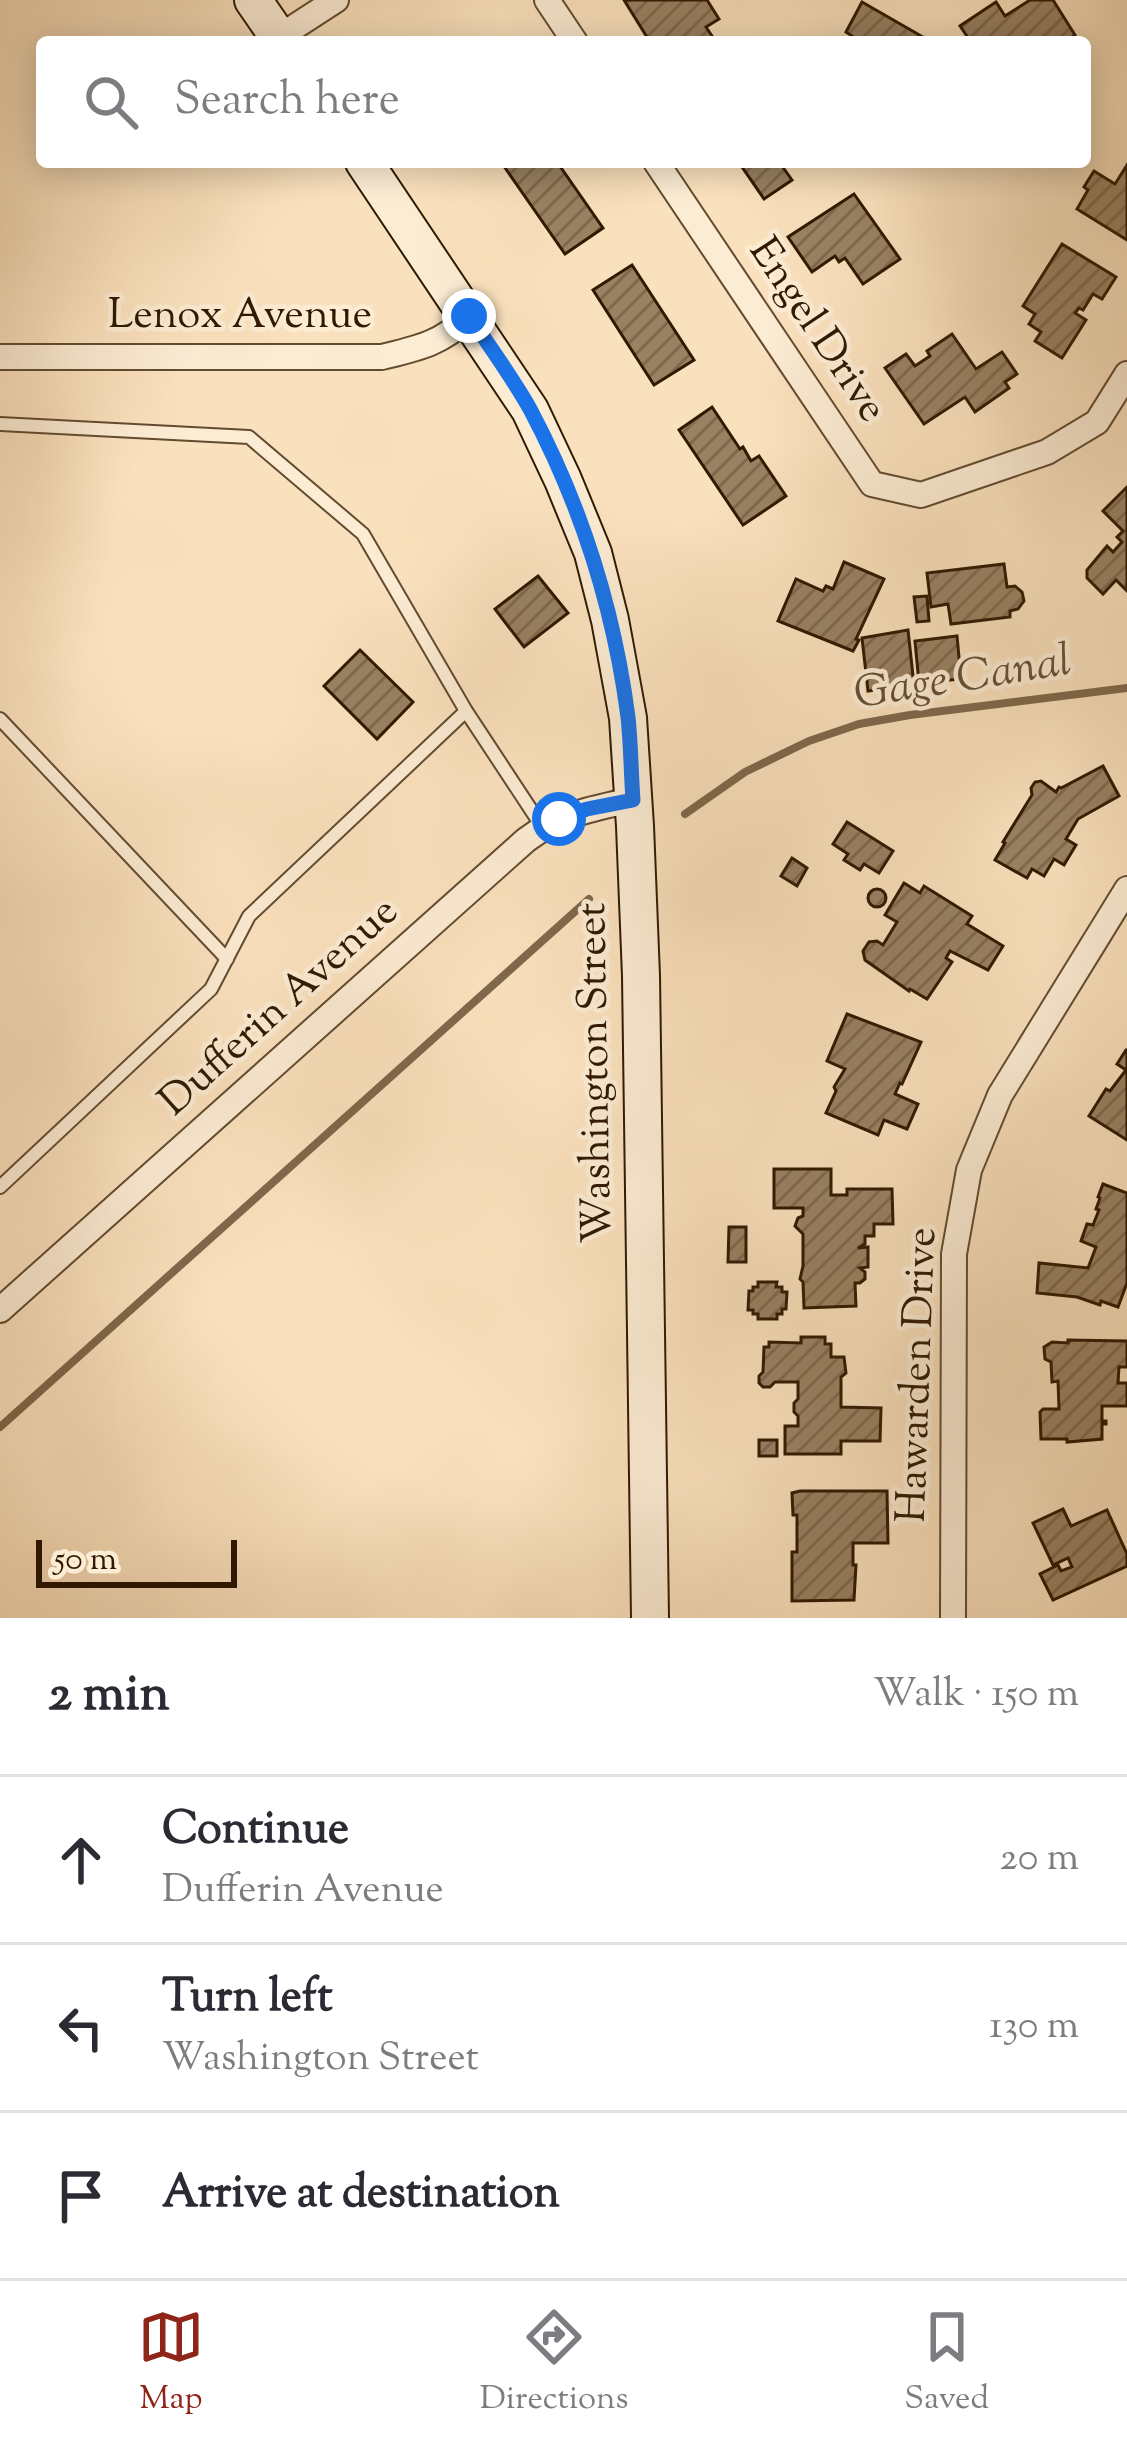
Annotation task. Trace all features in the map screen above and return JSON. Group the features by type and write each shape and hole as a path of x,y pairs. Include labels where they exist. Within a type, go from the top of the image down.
{"main road":[{"path":"253,0 278,36"},
{"name":"Washington Street","path":"368,168 530,410 592,554 610,620 628,718 641,976 650,1618"}],"street":[{"path":"286,36 336,0"},
{"path":"547,0 571,36"},
{"name":"Engel Drive","path":"660,168 872,484 921,495 1047,452 1097,422 1127,374"},
{"name":"Lenox Avenue","path":"0,357 382,357 429,346 469,316"},
{"name":"Dufferin Avenue","path":"0,1310 542,828 587,809 633,800"},
{"name":"Hawarden Drive","path":"953,1618 954,1254 969,1170 1000,1095 1127,890"}],"lane":[{"path":"0,424 249,437 363,534 466,711 542,828"},
{"path":"0,1187 211,988 249,916 466,711"},
{"path":"0,719 227,959"}],"building":[{"path":"624,0 707,0 719,19 706,27 712,36 646,36"},
{"path":"1030,0 1053,0 1075,35 967,36 960,26 996,2 1005,16"},
{"path":"862,2 920,36 852,36 846,32"},
{"path":"1127,165 1127,240 1077,209 1094,171 1115,184"},
{"path":"505,168 561,168 603,228 565,254"},
{"path":"743,168 783,168 792,180 764,199"},
{"path":"854,194 900,259 863,284 845,258 839,262 835,256 812,272 788,237"},
{"path":"1062,244 1116,277 1102,299 1093,294 1083,310 1075,313 1086,320 1062,358 1035,341 1041,332 1029,324 1035,314 1023,306"},
{"path":"632,265 694,360 654,385 593,290"},
{"path":"952,334 976,369 1002,352 1017,374 1005,382 1009,388 975,412 965,397 924,424 885,368 906,354 915,366"},
{"path":"712,407 740,449 751,461 759,456 786,496 743,525 679,430"},
{"path":"1127,487 1127,591 1116,580 1103,594 1087,578 1087,570 1107,546 1113,552 1122,542 1117,537 1123,531 1103,511"},
{"path":"844,562 884,579 853,651 778,621 796,579 823,591 826,586 833,589"},
{"path":"1004,564 1007,587 1015,586 1024,601 1010,611 1010,617 951,624 948,604 931,607 927,573"},
{"path":"538,576 568,613 524,647 495,609"},
{"path":"927,596 929,621 917,622 914,597"},
{"path":"908,630 914,685 868,691 862,638"},
{"path":"957,636 961,679 919,683 915,641"},
{"path":"360,650 413,702 377,739 324,686"},
{"path":"1103,766 1119,796 1078,819 1066,839 1076,845 1064,865 1054,859 1044,876 1032,869 1027,878 995,860 1035,782 1056,792"},
{"path":"847,822 893,851 879,873 864,864 860,870 844,860 848,854 833,844"},
{"path":"792,858 807,868 797,886 781,876"},
{"path":"904,883 920,893 924,886 972,916 967,924 1003,946 988,970 950,951 946,958 952,962 927,999 865,960 863,951 869,942 883,945 897,922 885,915"},
{"path":"877,889 886,898 877,907 868,898"},
{"path":"847,1014 921,1042 895,1094 918,1104 907,1129 884,1120 878,1135 826,1113 845,1069 827,1061"},
{"path":"1127,1050 1127,1140 1089,1116 1106,1089 1110,1091 1126,1070 1117,1064"},
{"path":"774,1169 831,1169 831,1195 847,1195 847,1189 892,1189 893,1224 874,1224 874,1236 865,1236 865,1244 858,1248 868,1247 868,1267 860,1268 865,1279 855,1283 856,1306 804,1308 800,1279 803,1234 795,1226 803,1208 774,1208"},
{"path":"1103,1184 1127,1193 1127,1283 1118,1307 1037,1293 1039,1263 1088,1268 1096,1247 1081,1241 1099,1210"},
{"path":"729,1227 746,1227 746,1262 728,1262"},
{"path":"758,1282 777,1282 776,1287 787,1292 786,1309 777,1319 758,1319 758,1314 748,1310 749,1291"},
{"path":"801,1337 825,1337 825,1344 831,1344 831,1357 844,1357 841,1407 881,1408 880,1441 841,1441 841,1454 785,1454 785,1426 798,1426 794,1403 798,1382 763,1387 759,1376 769,1342 801,1343"},
{"path":"1068,1340 1127,1341 1127,1367 1119,1367 1118,1383 1127,1383 1127,1406 1102,1406 1106,1424 1102,1424 1102,1439 1041,1439 1040,1412 1059,1409 1058,1381 1052,1382 1044,1347"},
{"path":"759,1440 777,1440 777,1456 759,1456"},
{"path":"887,1491 888,1543 853,1543 854,1600 792,1601 797,1515 793,1515 792,1493"},
{"path":"1063,1509 1071,1526 1107,1510 1127,1554 1127,1566 1053,1600 1040,1574 1058,1565 1061,1571 1072,1567 1068,1558 1053,1565 1033,1523"}],"waterway":[{"name":"Gage Canal","path":"685,814 745,772 809,741 859,724 1127,688"},
{"path":"0,1427 589,899"}],"route":[{"path":"469,316 530,410 563,480 592,554 628,718 633,800 559,819"}]}
